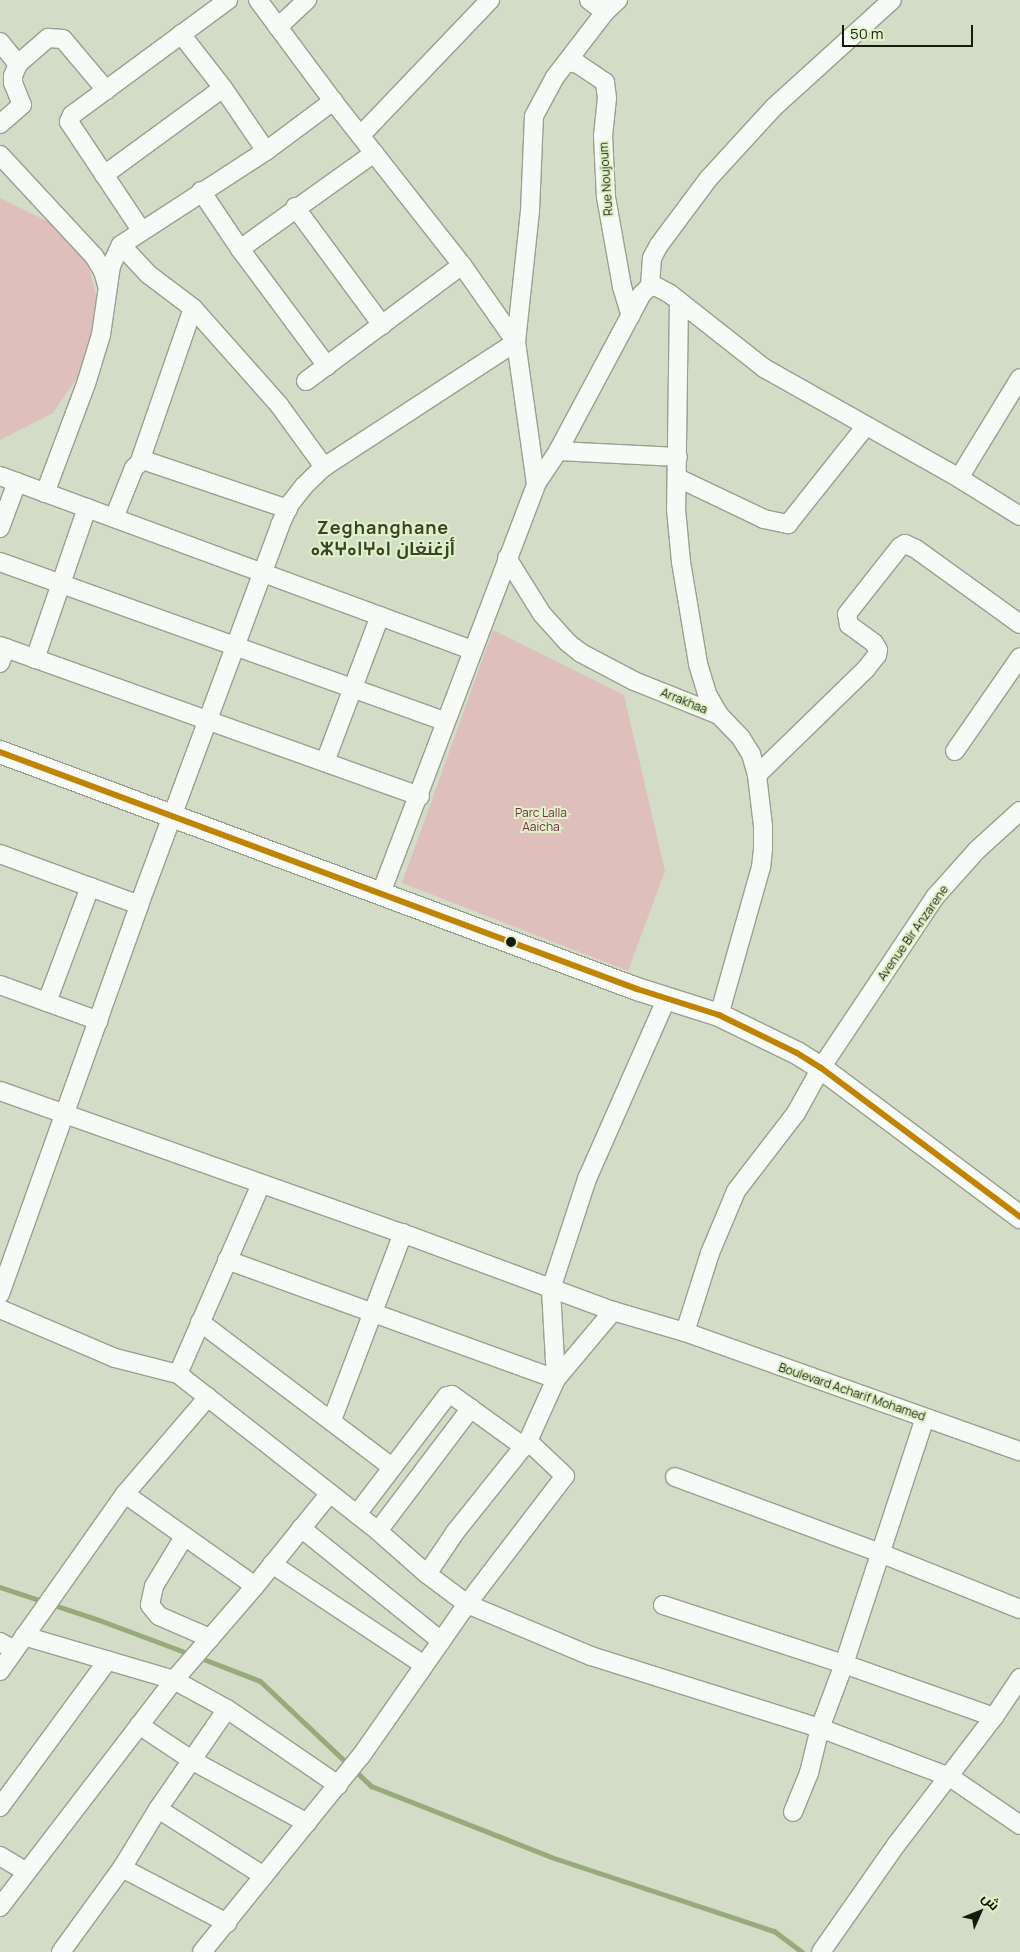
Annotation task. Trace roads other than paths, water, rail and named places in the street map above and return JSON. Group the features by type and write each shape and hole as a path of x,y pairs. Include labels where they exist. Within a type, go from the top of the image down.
{"main road":[{"path":"0,752 381,894 667,998 719,1015 797,1053 821,1068 1020,1217"}],"street":[{"path":"141,230 69,122 72,115 228,0"},
{"path":"258,0 333,101 462,265 516,342"},
{"path":"278,27 307,0"},
{"path":"361,135 490,0"},
{"path":"590,0 605,12"},
{"path":"536,484 516,342 530,211 534,116 555,77 605,12 618,0"},
{"path":"381,894 420,796 445,721 536,484 558,451 642,294 650,286 651,264 659,245 709,178 774,108 892,0"},
{"path":"181,34 223,88 266,151"},
{"path":"0,124 22,105 13,83 13,76 18,64 48,38 58,37 69,45 106,90"},
{"path":"0,42 18,64"},
{"name":"Rue Noujoum","path":"568,62 578,64 605,82 607,98 603,165 606,197 622,287 631,316"},
{"path":"104,175 223,88"},
{"path":"45,493 89,376 101,335 107,285 115,255 121,245 201,191 266,151 333,101"},
{"path":"240,249 296,207 374,153"},
{"path":"0,155 94,256 103,271 107,285"},
{"path":"201,191 240,249 327,366"},
{"path":"296,207 382,325"},
{"path":"121,245 148,274 194,308 279,405 324,468"},
{"path":"306,381 462,265"},
{"path":"650,286 664,291 679,301 764,368 959,478 1020,516"},
{"path":"679,301 678,478 676,509 687,610 698,664 707,694 719,715"},
{"path":"114,518 134,468 140,461 194,308"},
{"path":"0,1294 139,905 174,817 262,573 288,509 304,486 324,468 516,342"},
{"path":"959,478 1020,378"},
{"path":"678,478 764,519 788,524 866,426"},
{"path":"558,451 678,456"},
{"path":"140,461 147,460 288,509"},
{"path":"0,476 472,650"},
{"path":"0,528 17,482"},
{"path":"35,659 87,508"},
{"path":"757,774 860,676 877,655 876,646 849,625 847,614 904,544 916,549 1020,624"},
{"name":"Arrakhaa","path":"507,558 546,620 567,642 581,653 634,681 719,715 741,738 751,754 757,774 764,826 761,867 719,1015"},
{"path":"0,562 445,721"},
{"path":"325,762 380,616"},
{"path":"2,652 35,659 420,796"},
{"path":"956,751 1020,657"},
{"name":"Avenue Bir Anzarene","path":"685,1332 710,1253 736,1191 796,1112 821,1068 935,897 977,850 1020,811"},
{"path":"0,854 139,905"},
{"path":"47,1002 90,887"},
{"path":"0,985 99,1021"},
{"path":"556,1379 551,1289 587,1179 667,998"},
{"name":"Boulevard Acharif Mohamed","path":"0,1091 403,1233 613,1311 685,1332 1020,1450"},
{"path":"178,1374 261,1184"},
{"path":"332,1420 403,1233"},
{"path":"227,1260 556,1379"},
{"path":"0,1309 115,1358 178,1374 378,1531 427,1574 467,1604 591,1656 820,1728 950,1777 1020,1826"},
{"path":"427,1574 456,1531 526,1444 556,1379 613,1311"},
{"path":"200,1322 392,1467"},
{"path":"202,1952 361,1756 467,1604 566,1476 526,1444 452,1395 447,1396 356,1514"},
{"path":"0,1671 13,1643 125,1494 208,1397"},
{"path":"378,1531 471,1408"},
{"path":"793,1812 809,1773 820,1728 844,1664 925,1418"},
{"path":"675,1477 880,1553 1020,1610"},
{"path":"0,1907 176,1677 330,1493"},
{"path":"125,1494 254,1586"},
{"path":"301,1528 440,1642"},
{"path":"184,1537 154,1586 150,1605 159,1616 206,1643"},
{"path":"272,1564 424,1665"},
{"path":"663,1605 844,1664 994,1717"},
{"path":"13,1643 108,1660 176,1677 338,1784"},
{"path":"0,1807 108,1660"},
{"path":"822,1949 896,1845 950,1777 994,1717 1020,1678"},
{"path":"61,1952 122,1868 158,1809 227,1709"},
{"path":"139,1725 192,1761 307,1823"},
{"path":"158,1809 264,1876"},
{"path":"0,1856 26,1872"},
{"path":"122,1868 227,1923"}],"waterway":[{"path":"0,1587 99,1620 190,1654"},
{"path":"198,1657 260,1681 371,1786 551,1857 774,1931 802,1952"}],"district":[{"name":"Zeghanghane ⴰⵣⵖⴰⵏⵖⴰⵏ أزغنغان","path":"383,538"}],"park label":[{"name":"Parc Lalla Aaicha","path":"541,820"}]}
